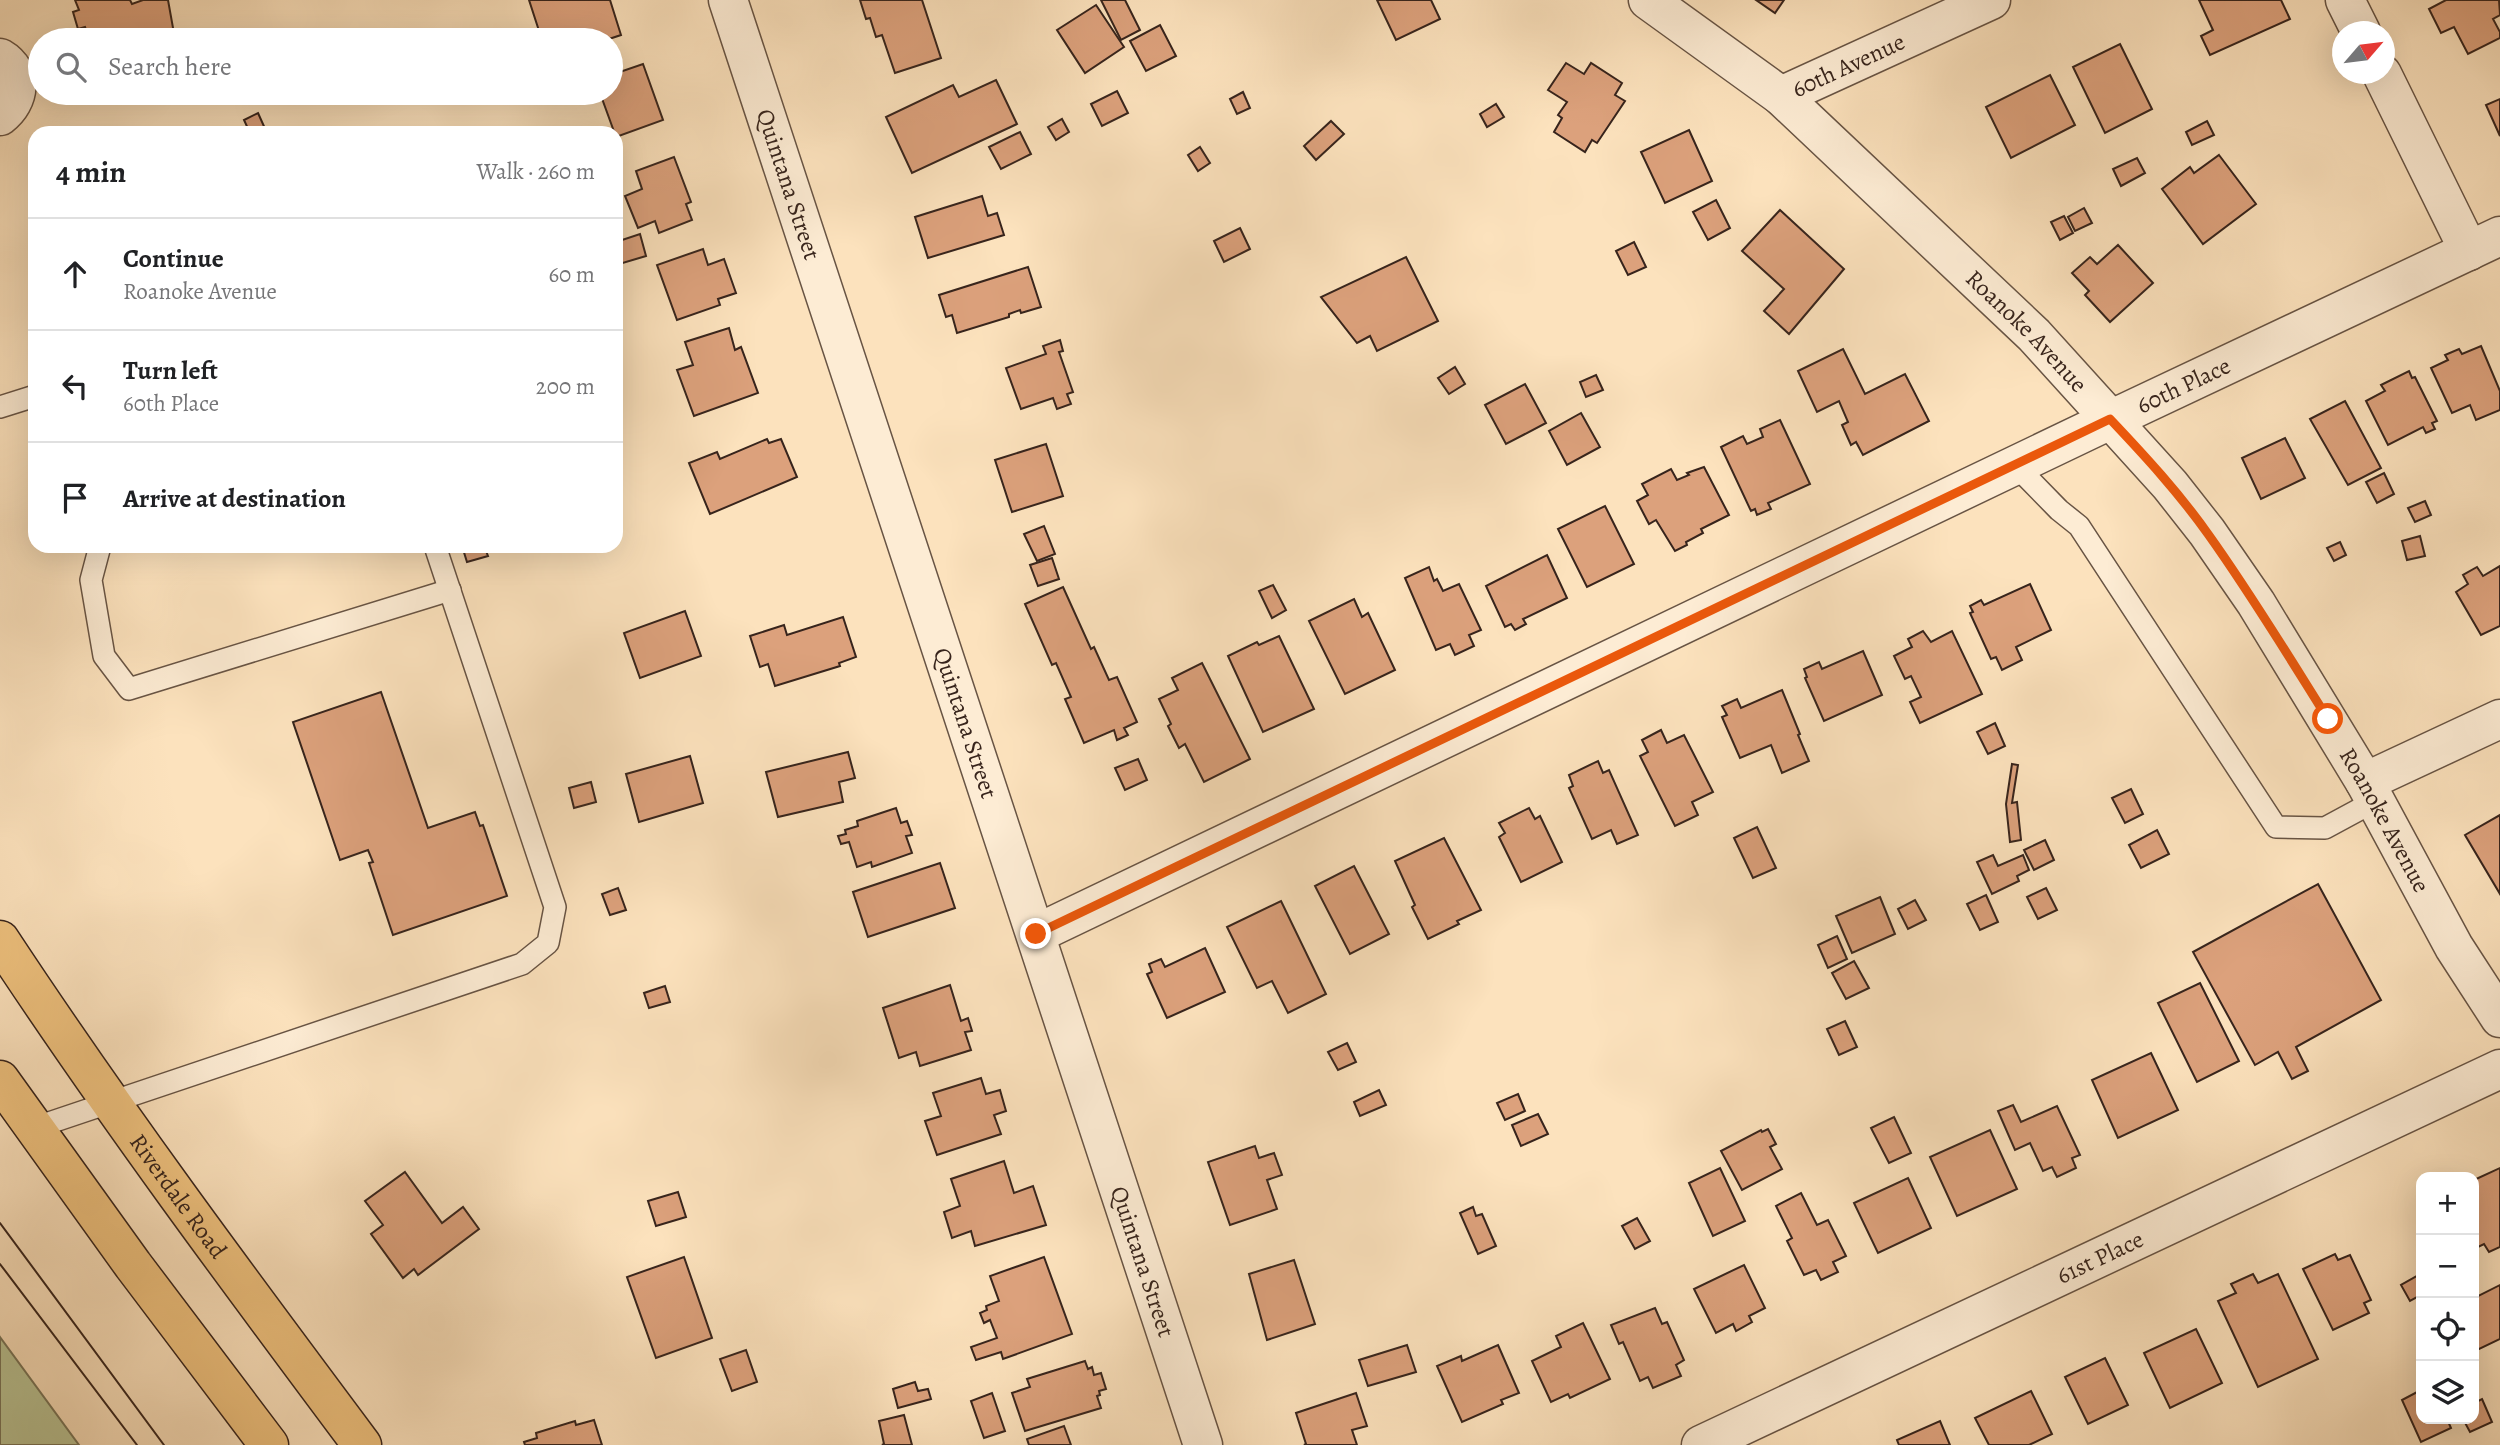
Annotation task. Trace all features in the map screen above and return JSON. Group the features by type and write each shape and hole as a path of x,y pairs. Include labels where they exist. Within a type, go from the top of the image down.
{"main road":[{"name":"Riverdale Road","path":"0,940 64,1038 362,1445"},
{"path":"0,1080 141,1276 269,1445"}],"street":[{"name":"Quintana Street","path":"728,0 1203,1445"},
{"name":"Roanoke Avenue","path":"1648,0 1781,96 2034,335 2170,485 2207,532 2256,603 2370,792 2454,947 2500,1018"},
{"name":"60th Avenue","path":"1781,96 1991,0"},
{"path":"2345,0 2356,21"},
{"path":"0,58 12,69 17,90 8,110 0,116"},
{"path":"2388,84 2485,243"},
{"name":"60th Place","path":"1036,934 2110,419 2485,243"},
{"path":"2370,792 2500,719"},
{"name":"61st Place","path":"1701,1445 2500,1069"}],"lane":[{"path":"0,407 28,398"},
{"path":"2015,465 2078,526 2276,827 2325,828 2370,792"},
{"path":"98,553 91,580 104,656 128,689 450,590"},
{"path":"34,1128 522,964 548,943 555,907 437,553"}],"green space":[{"path":"0,1337 79,1445 0,1445"}],"building":[{"path":"75,0 130,0 132,4 143,0 168,0 173,28 78,28 73,12 79,10"},
{"path":"529,0 610,0 619,28 538,28"},
{"path":"860,0 922,0 941,58 895,73 882,35 876,37"},
{"path":"1101,0 1125,0 1140,30 1121,40"},
{"path":"1377,0 1431,0 1440,19 1396,40"},
{"path":"1756,0 1784,0 1775,13"},
{"path":"2199,0 2281,0 2290,19 2210,55 2201,36 2213,30"},
{"path":"2446,0 2499,0 2500,15 2493,19 2500,38 2468,54 2454,27 2441,33 2429,9"},
{"path":"1096,5 1124,47 1085,73 1057,30"},
{"path":"1160,25 1176,56 1146,71 1130,41"},
{"path":"2120,44 2152,109 2105,133 2073,67"},
{"path":"1566,63 1584,74 1591,63 1622,83 1615,95 1625,101 1597,143 1592,140 1585,152 1554,132 1562,118 1558,115 1567,102 1548,90"},
{"path":"643,64 663,120 623,134 623,126 612,126 604,105 623,105 623,71"},
{"path":"2050,75 2075,125 2011,158 1986,107"},
{"path":"996,80 1017,124 912,173 886,117 953,85 959,97"},
{"path":"1117,91 1128,113 1102,126 1091,104"},
{"path":"1243,92 1250,108 1237,114 1230,99"},
{"path":"2500,99 2500,136 2486,105"},
{"path":"1496,104 1504,117 1487,127 1480,114"},
{"path":"258,113 264,126 247,126 244,120"},
{"path":"1062,119 1069,132 1056,140 1048,127"},
{"path":"1331,121 1344,134 1316,160 1304,146"},
{"path":"2207,121 2214,135 2192,145 2186,132"},
{"path":"1689,130 1712,181 1665,203 1641,152"},
{"path":"1020,132 1031,154 1001,169 989,147"},
{"path":"1200,147 1210,163 1198,171 1188,155"},
{"path":"2219,155 2256,204 2203,244 2162,189 2190,167 2194,173"},
{"path":"674,157 691,202 686,204 692,220 659,233 655,221 638,228 625,196 642,189 636,171"},
{"path":"2137,158 2145,173 2121,186 2113,169"},
{"path":"982,196 988,216 997,213 1004,235 928,258 915,217"},
{"path":"1716,200 1730,228 1708,240 1693,212"},
{"path":"2084,208 2092,223 2075,231 2068,217"},
{"path":"1780,210 1844,269 1789,334 1764,311 1784,289 1742,251"},
{"path":"2064,216 2073,233 2060,240 2051,222"},
{"path":"1240,228 1250,249 1224,262 1214,241"},
{"path":"640,234 646,256 623,263 623,240"},
{"path":"1634,242 1646,267 1628,275 1616,251"},
{"path":"2118,245 2153,283 2110,322 2085,295 2089,291 2072,273 2090,257 2097,264"},
{"path":"703,249 708,265 724,259 736,293 718,299 720,305 677,320 657,265"},
{"path":"1406,257 1438,321 1377,351 1370,336 1357,343 1321,297"},
{"path":"1028,267 1041,307 1021,313 1020,310 1009,314 1009,317 957,333 952,315 946,317 939,295"},
{"path":"729,328 735,350 741,347 758,393 694,416 677,370 693,365 685,342"},
{"path":"1060,340 1063,351 1059,352 1073,392 1067,394 1071,404 1057,409 1053,398 1021,409 1006,368 1046,354 1043,346"},
{"path":"2481,346 2500,391 2500,410 2476,420 2470,405 2452,413 2431,368 2448,360 2445,355 2459,349 2462,354"},
{"path":"1843,349 1865,394 1905,374 1929,421 1863,455 1856,442 1851,445 1842,425 1848,422 1839,401 1817,412 1798,371"},
{"path":"1455,367 1465,384 1449,394 1438,378"},
{"path":"2409,371 2412,378 2415,377 2437,421 2432,423 2435,429 2426,433 2423,427 2388,445 2366,401 2385,391 2381,385"},
{"path":"1596,375 1603,390 1586,397 1580,382"},
{"path":"1525,384 1546,423 1506,444 1485,405"},
{"path":"2345,401 2381,468 2348,485 2310,419"},
{"path":"1581,413 1600,447 1567,465 1549,431"},
{"path":"1780,420 1810,484 1768,503 1771,509 1757,515 1755,509 1751,511 1721,447 1743,436 1747,444 1763,437 1760,429"},
{"path":"2285,438 2305,478 2261,499 2242,458"},
{"path":"767,439 769,443 781,439 797,477 710,514 689,463 717,452 720,459"},
{"path":"1046,444 1063,496 1012,512 995,460"},
{"path":"1704,467 1729,515 1701,529 1703,533 1675,551 1656,520 1649,524 1637,501 1648,495 1642,484 1671,469 1677,480"},
{"path":"2384,473 2394,494 2377,503 2366,482"},
{"path":"2425,501 2431,515 2415,522 2408,508"},
{"path":"1605,506 1634,564 1587,587 1558,529"},
{"path":"1044,526 1055,554 1037,561 1024,534"},
{"path":"2420,536 2425,556 2407,560 2402,541"},
{"path":"2340,542 2346,555 2334,561 2327,548"},
{"path":"464,553 487,553 488,556 467,562"},
{"path":"1547,555 1567,598 1523,619 1526,624 1515,630 1511,624 1505,627 1486,586"},
{"path":"1052,558 1059,579 1038,586 1030,565"},
{"path":"2500,566 2500,626 2481,635 2456,592 2468,584 2463,575 2477,567 2483,576"},
{"path":"1429,567 1434,581 1437,579 1443,591 1459,584 1481,630 1469,635 1474,646 1455,655 1450,644 1436,650 1405,578"},
{"path":"2030,584 2051,630 2016,647 2022,660 2002,670 1996,657 1991,659 1970,613 1973,612 1970,606 1981,600 1984,605"},
{"path":"1273,585 1286,610 1272,618 1259,591"},
{"path":"1063,587 1091,649 1094,647 1109,680 1117,677 1137,722 1124,728 1128,735 1117,740 1114,730 1084,743 1065,699 1071,697 1056,663 1052,665 1025,604"},
{"path":"1354,599 1362,617 1368,613 1395,670 1345,694 1309,621"},
{"path":"685,611 701,656 640,678 624,633"},
{"path":"843,617 856,657 839,663 840,666 775,686 768,664 760,667 750,636 784,625 787,635"},
{"path":"1923,631 1931,642 1952,631 1982,694 1920,723 1910,702 1921,697 1911,676 1905,679 1894,656 1912,647 1908,639"},
{"path":"1279,636 1314,709 1263,732 1228,656 1257,642 1259,645"},
{"path":"1863,651 1882,695 1824,721 1805,678 1804,669 1819,662 1822,669"},
{"path":"1202,663 1250,759 1204,782 1185,744 1179,748 1159,699 1178,690 1172,678"},
{"path":"1782,690 1809,761 1782,773 1771,745 1740,758 1722,717 1727,715 1722,706 1737,699 1741,708"},
{"path":"381,692 428,828 475,812 480,826 483,825 507,896 393,935 369,863 373,862 368,850 340,860 293,722"},
{"path":"1995,723 2005,746 1988,754 1977,732"},
{"path":"1661,730 1667,743 1684,735 1713,792 1692,802 1698,815 1675,826 1640,756 1648,752 1642,740"},
{"path":"848,752 855,778 839,782 843,802 778,817 766,772"},
{"path":"690,756 703,803 639,822 626,774"},
{"path":"1138,759 1147,780 1125,790 1115,768"},
{"path":"1598,761 1603,773 1609,770 1638,835 1617,844 1611,830 1592,839 1569,788 1573,786 1569,775"},
{"path":"2012,764 2018,765 2012,803 2017,802 2021,840 2010,842 2006,804"},
{"path":"591,782 596,802 574,808 569,788"},
{"path":"2131,789 2143,814 2125,823 2112,798"},
{"path":"896,808 901,823 907,821 912,835 906,836 912,853 872,867 871,862 857,867 849,842 841,844 838,836 846,834 845,830 858,826 857,821"},
{"path":"1529,808 1535,819 1540,816 1562,862 1521,882 1499,837 1505,833 1499,823"},
{"path":"2500,815 2500,894 2465,835"},
{"path":"1757,827 1776,868 1753,878 1734,838"},
{"path":"2157,830 2169,854 2141,868 2129,845"},
{"path":"1444,838 1481,910 1428,939 1412,907 1415,905 1395,861"},
{"path":"2045,840 2054,860 2034,870 2024,850"},
{"path":"1993,855 1998,866 2023,855 2029,870 2017,876 2019,881 1992,894 1977,862"},
{"path":"940,863 955,908 868,937 853,892"},
{"path":"1354,866 1389,934 1350,954 1315,886"},
{"path":"2318,884 2381,1000 2296,1047 2308,1071 2292,1079 2278,1052 2255,1065 2193,952"},
{"path":"618,888 626,910 610,915 602,894"},
{"path":"2046,888 2057,910 2038,919 2027,897"},
{"path":"1986,895 1998,922 1980,930 1967,904"},
{"path":"1880,897 1895,934 1852,953 1836,916"},
{"path":"1915,900 1926,920 1908,929 1898,909"},
{"path":"1281,901 1326,994 1288,1013 1272,981 1257,988 1227,927"},
{"path":"1837,936 1847,959 1828,968 1818,945"},
{"path":"1205,948 1225,992 1167,1018 1147,974 1152,972 1149,964 1161,959 1165,967"},
{"path":"1854,961 1869,988 1846,999 1832,973"},
{"path":"2200,983 2239,1061 2197,1082 2158,1003"},
{"path":"950,985 961,1021 968,1018 972,1031 965,1032 971,1050 920,1066 916,1052 899,1058 883,1008"},
{"path":"665,986 670,1002 649,1008 644,993"},
{"path":"1845,1021 1857,1047 1839,1055 1827,1029"},
{"path":"1347,1043 1356,1062 1338,1070 1328,1052"},
{"path":"2151,1053 2178,1110 2118,1138 2092,1080"},
{"path":"981,1078 986,1094 1000,1090 1006,1111 994,1115 1001,1134 937,1155 925,1121 941,1116 933,1093"},
{"path":"1379,1090 1386,1105 1360,1116 1354,1102"},
{"path":"1518,1094 1525,1111 1505,1120 1497,1103"},
{"path":"2013,1105 2021,1122 2057,1106 2080,1155 2072,1158 2076,1168 2057,1177 2052,1167 2043,1171 2030,1143 2015,1150 1998,1111"},
{"path":"1538,1114 1548,1134 1521,1146 1512,1125"},
{"path":"1894,1117 1911,1153 1889,1163 1871,1128"},
{"path":"1768,1129 1776,1144 1770,1147 1782,1169 1742,1190 1721,1151"},
{"path":"1990,1130 2017,1189 1957,1216 1930,1157"},
{"path":"1255,1146 1259,1158 1274,1153 1282,1175 1267,1180 1277,1209 1230,1225 1208,1162"},
{"path":"1004,1161 1014,1193 1033,1186 1046,1225 975,1246 971,1231 952,1238 944,1212 960,1206 951,1179"},
{"path":"1720,1168 1745,1221 1713,1236 1689,1183"},
{"path":"2500,1168 2500,1247 2489,1252 2484,1244 2479,1246 2479,1178"},
{"path":"405,1172 442,1223 463,1207 479,1229 418,1275 414,1269 403,1278 371,1234 383,1225 365,1201"},
{"path":"1908,1178 1931,1228 1878,1253 1854,1203"},
{"path":"678,1192 686,1217 656,1226 648,1201"},
{"path":"1801,1193 1817,1225 1828,1220 1846,1256 1833,1262 1838,1272 1821,1280 1816,1270 1804,1275 1787,1241 1792,1238 1776,1206"},
{"path":"1473,1207 1476,1216 1482,1214 1496,1246 1478,1254 1460,1213"},
{"path":"1637,1218 1650,1241 1635,1249 1622,1226"},
{"path":"2335,1254 2338,1260 2350,1255 2371,1300 2364,1303 2369,1313 2333,1330 2303,1269"},
{"path":"684,1257 712,1338 656,1358 627,1277"},
{"path":"1044,1257 1072,1334 1003,1359 1001,1352 976,1360 971,1347 997,1338 990,1320 984,1323 980,1313 987,1310 986,1306 999,1301 990,1276"},
{"path":"1294,1260 1315,1324 1267,1340 1249,1274"},
{"path":"1744,1265 1765,1308 1749,1316 1752,1322 1736,1331 1733,1324 1716,1333 1694,1289"},
{"path":"2253,1274 2258,1283 2278,1274 2318,1359 2258,1387 2218,1301 2236,1293 2231,1284"},
{"path":"2416,1277 2416,1298 2410,1301 2401,1285"},
{"path":"2500,1285 2500,1339 2479,1349 2479,1298 2479,1296"},
{"path":"1655,1308 1662,1324 1667,1322 1684,1360 1676,1365 1681,1376 1653,1388 1648,1377 1640,1381 1623,1342 1619,1344 1611,1325"},
{"path":"1583,1323 1610,1379 1570,1398 1568,1394 1551,1402 1532,1361 1561,1347 1556,1336"},
{"path":"2196,1329 2222,1383 2170,1408 2144,1353"},
{"path":"1407,1345 1416,1372 1368,1386 1359,1360"},
{"path":"1498,1345 1519,1393 1501,1400 1503,1404 1462,1422 1437,1366 1461,1356 1462,1361"},
{"path":"746,1350 757,1382 732,1391 720,1359"},
{"path":"2105,1358 2128,1405 2088,1424 2065,1377"},
{"path":"1085,1361 1088,1369 1092,1367 1094,1375 1101,1373 1106,1389 1099,1391 1100,1395 1097,1396 1101,1408 1025,1431 1012,1393 1030,1387 1027,1379"},
{"path":"915,1382 918,1391 928,1389 931,1399 898,1408 893,1389"},
{"path":"2031,1391 2052,1434 2029,1445 1989,1445 1975,1418"},
{"path":"992,1393 1005,1431 984,1438 971,1401"},
{"path":"1356,1393 1367,1426 1352,1430 1357,1445 1304,1445 1306,1444 1296,1413"},
{"path":"2416,1393 2416,1424 2449,1424 2451,1428 2421,1442 2402,1400"},
{"path":"2482,1399 2492,1422 2470,1432 2466,1424 2479,1424 2479,1400"},
{"path":"904,1415 912,1445 882,1445 884,1444 879,1421"},
{"path":"594,1420 602,1445 525,1445 524,1442 537,1438 536,1433 575,1421 576,1425"},
{"path":"1940,1421 1950,1445 1899,1445 1897,1440"},
{"path":"1064,1426 1071,1445 1029,1445 1027,1439"}],"tram line":[{"path":"0,1223 164,1445"},
{"path":"0,1264 137,1445"}],"route":[{"path":"1036,934 2110,419 2146,457 2207,532 2256,603 2328,719"}]}
